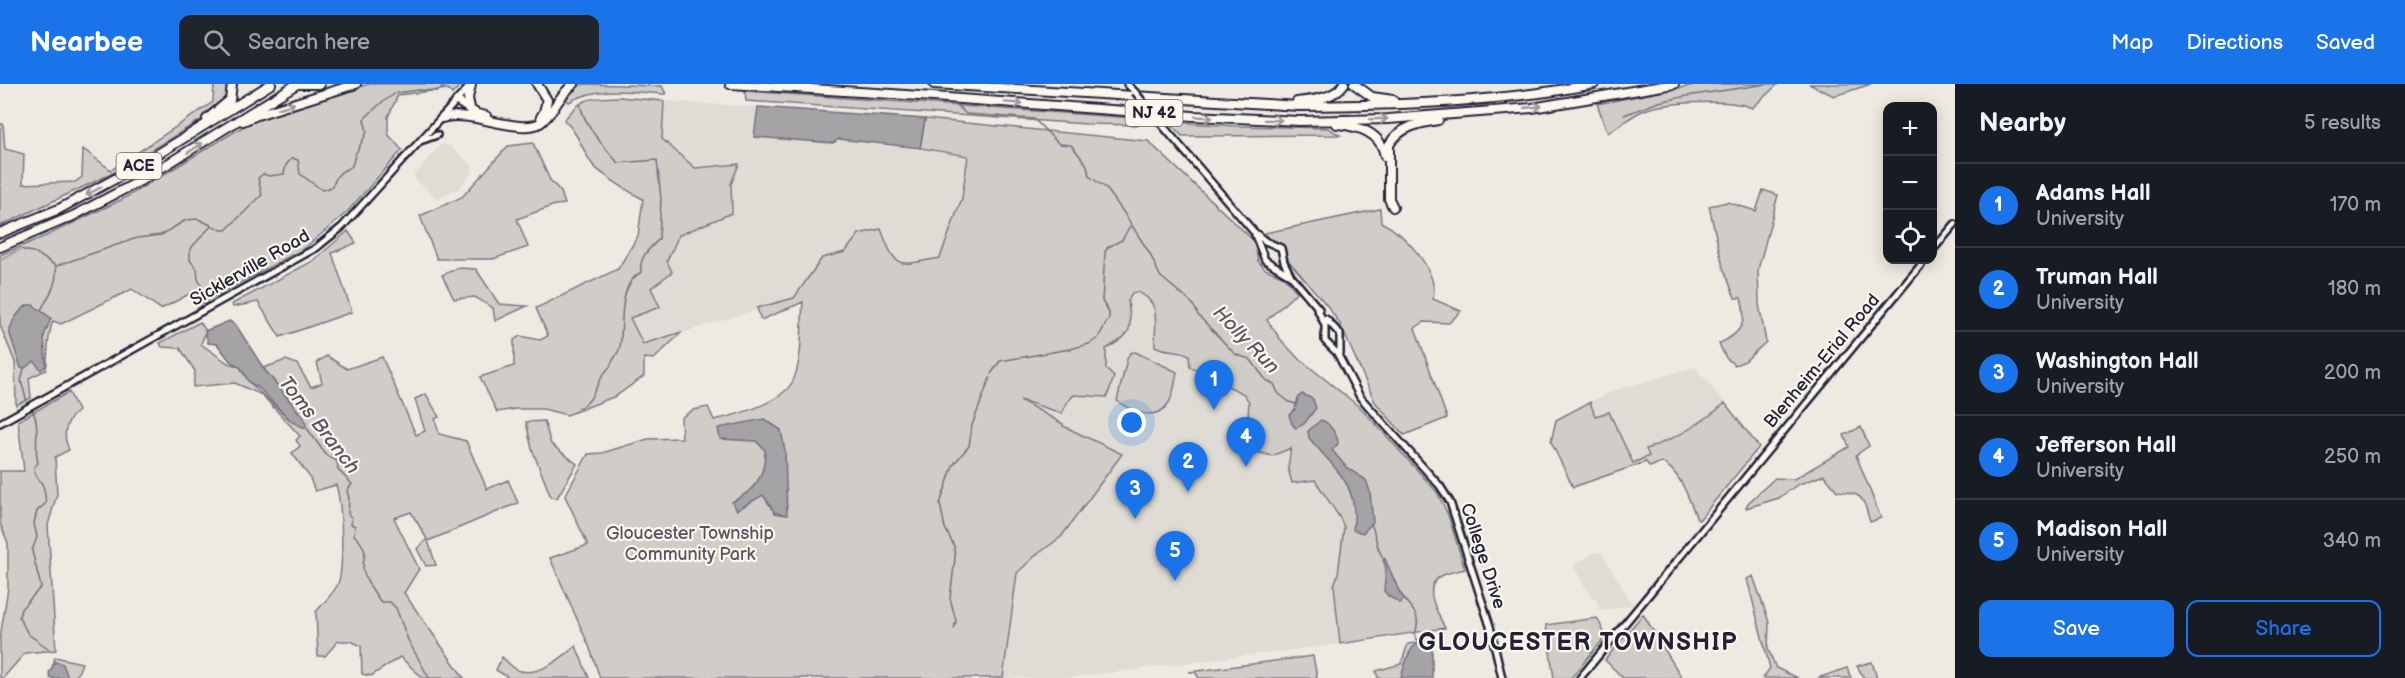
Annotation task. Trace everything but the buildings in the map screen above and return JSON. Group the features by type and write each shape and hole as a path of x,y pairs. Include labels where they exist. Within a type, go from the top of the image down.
{"highway":[{"path":"137,167 226,104 232,94 232,84"},
{"name":"ACE","path":"0,233 59,209 137,167 270,84"},
{"path":"296,85 320,84"},
{"path":"212,137 257,115 356,84"},
{"path":"454,103 480,115 525,122 534,121 541,117 546,106 545,94 537,84"},
{"path":"442,118 462,116 520,126 533,126 543,120 566,90 574,84"},
{"name":"NJ 42","path":"730,84 1193,116 1300,121 1388,119 1474,113 1574,102 1674,84"},
{"path":"787,84 892,94"},
{"name":"NJ 42","path":"934,84 1271,105 1358,106 1498,97 1594,84"},
{"path":"1271,105 1320,99 1333,94 1344,84"},
{"path":"1354,84 1364,93 1380,99 1430,102"},
{"name":"ACE","path":"0,247 64,220 176,161 296,85"},
{"path":"471,85 468,98 471,110"},
{"path":"454,103 462,116"},
{"path":"1393,207 1389,200 1387,155 1392,140 1412,126 1474,113"},
{"path":"1300,121 1351,126 1366,131 1378,139 1385,156 1387,198 1384,207"}],"main road":[{"path":"1127,84 1253,231 1263,240 1282,249 1291,276 1340,334 1340,340 1335,345 1329,345 1324,340 1325,324 1317,308"},
{"name":"Sicklerville Road","path":"0,423 316,248 342,227 471,85"},
{"path":"421,141 436,135"},
{"path":"1937,245 1955,224"},
{"path":"1253,231 1265,261 1291,276"},
{"path":"1263,255 1266,246 1272,244"},
{"path":"1271,264 1278,262 1283,256"},
{"name":"Blenheim-Erial Road","path":"1580,678 1923,264"},
{"path":"1325,333 1330,329 1335,329"},
{"name":"College Drive","path":"1340,340 1339,350 1346,370"},
{"name":"College Drive","path":"1329,345 1335,349 1360,397 1440,486 1450,502 1490,626 1502,678"}],"shaded area":[{"path":"664,101 757,107 755,137 833,143 839,139 968,156 962,198 940,258 902,264 895,261 881,229 859,234 845,252 822,258 793,298 643,345 630,318 660,307 651,288 679,235 732,213 731,184 739,165 695,168 662,139"},
{"path":"758,107 925,119 920,148 839,139 833,143 754,137"},
{"path":"441,144 450,146 472,166 472,172 459,189 451,191 438,200 413,177"},
{"path":"1137,292 1152,301 1156,313 1154,330 1176,351 1182,350 1189,355 1190,367 1244,394 1292,447 1288,468 1299,481 1315,480 1340,518 1344,531 1338,574 1334,585 1340,644 1067,678 1003,678 1016,398 1068,401 1074,395 1085,395 1106,369 1106,349 1121,341 1129,296"},
{"path":"28,305 33,305 51,318 44,336 46,366 41,370 34,361 25,368 21,368 10,334 15,318"},
{"path":"229,321 236,325 264,369 302,416 306,424 305,428 292,422 259,388 249,382 241,368 230,361 217,344 208,343 205,331"},
{"path":"1695,367 1725,403 1701,424 1681,432 1676,438 1646,449 1649,456 1633,463 1609,412 1595,416 1590,402 1613,391"},
{"path":"1302,394 1313,399 1316,408 1304,424 1296,428 1289,415 1295,409 1298,398"},
{"path":"764,419 781,430 785,451 787,515 775,513 763,495 737,510 732,502 758,481 765,459 765,450 756,441 720,439 718,428"},
{"path":"1321,420 1335,433 1338,444 1332,450 1347,468 1366,480 1370,492 1373,522 1363,533 1353,530 1353,501 1349,489 1336,469 1309,438 1308,431"},
{"path":"1597,552 1602,553 1633,605 1600,611 1598,603 1586,589 1574,567 1575,564"},
{"path":"1385,559 1405,599 1400,603 1384,591 1386,568 1383,560"},
{"path":"1426,640 1432,647 1432,678 1401,678 1412,649"},
{"path":"54,663 63,664 68,678 50,678 49,673"}],"green space":[{"path":"214,84 228,84 229,103 115,172 0,226 0,124 3,124 5,149 24,154 23,184 75,182 82,177 83,149 111,170 213,102"},
{"path":"369,84 461,84 452,94 448,89 398,95 388,117 388,134 402,150 347,212 305,248 197,306 191,293 161,309 132,289 61,324 53,321 48,340 46,370 29,378 31,398 16,405 15,362 0,325 0,255 123,199 259,117"},
{"path":"583,84 662,86 666,94 604,91 569,102 565,99 573,89"},
{"path":"1700,84 1778,84 1752,108 1713,102 1663,106 1640,112 1608,133 1597,104"},
{"path":"1809,84 1871,84 1834,96"},
{"path":"745,91 1148,119 1138,125 1087,124 746,101"},
{"path":"619,97 664,101 662,139 695,168 739,164 731,184 732,213 679,235 667,261 672,272 651,288 660,307 630,318 643,344 682,332 654,359 644,358 644,376 616,396 567,415 543,409 497,412 480,377 514,366 514,340 520,336 540,340 548,336 536,308 618,269 638,236 643,199 616,183 592,164 573,130 564,120 582,102"},
{"name":"Gloucester Township Community Park","path":"925,119 1148,141 1254,241 1258,261 1265,269 1284,277 1297,292 1267,320 1281,340 1296,356 1362,409 1437,492 1448,515 1465,569 1441,576 1432,587 1435,608 1445,628 1340,644 1334,585 1338,574 1344,527 1340,518 1315,480 1292,483 1288,468 1291,448 1272,456 1250,450 1256,425 1248,416 1249,402 1244,394 1190,367 1189,355 1155,346 1154,308 1145,296 1137,292 1132,293 1128,301 1129,330 1122,339 1106,349 1106,369 1114,377 1107,397 1074,395 1062,413 1020,400 1063,426 1122,454 1061,537 1017,573 1003,678 600,678 589,646 550,558 588,545 565,496 588,454 602,453 648,439 682,438 681,418 693,410 708,407 714,420 758,407 779,396 793,381 796,372 800,353 803,302 761,320 757,308 794,298 822,258 845,252 859,234 881,229 891,253 900,262 940,258 962,198 968,156 920,148"},
{"path":"1169,122 1328,128 1340,135 1182,136"},
{"path":"533,143 550,180 561,192 565,204 555,205 517,219 528,247 493,259 437,259 420,216 462,197 508,146"},
{"path":"1763,190 1778,195 1758,270 1759,304 1766,342 1745,361 1735,365 1726,358 1719,344 1738,331 1743,320 1743,307 1741,298 1735,298 1723,267 1709,206 1727,202 1756,211"},
{"path":"1380,209 1381,222 1410,244 1426,265 1431,276 1433,299 1461,311 1449,323 1424,322 1415,328 1447,418 1404,435 1375,402 1340,324 1329,308 1265,233"},
{"path":"348,231 356,243 332,253 352,312 280,337 258,302 233,307 232,304 313,261"},
{"path":"458,268 476,269 499,304 527,306 495,321 493,308 475,297 454,299 442,275"},
{"path":"200,322 206,331 201,344 228,363 240,367 249,382 292,422 304,418 263,368 286,360 297,364 311,387 322,383 317,362 327,356 347,369 382,357 416,435 425,431 415,399 426,394 439,417 435,419 439,434 466,441 487,489 508,480 518,503 428,541 436,565 426,566 417,549 427,539 411,512 394,518 419,569 404,593 464,678 423,678 400,657 371,676 362,674 361,646 351,641 338,641 325,656 318,656 316,612 337,586 340,578 341,521 336,485 315,491 309,476 292,453 300,446 296,440 300,436 262,395 235,383 193,387 195,371 180,348 162,347 160,343"},
{"path":"1135,352 1177,372 1170,401 1163,410 1157,413 1136,411 1117,401 1127,359 1130,353"},
{"path":"69,392 78,411 70,419 66,429 69,450 55,457 57,494 48,525 56,650 25,653 3,678 0,678 0,638 8,588 8,543 0,523 0,471 24,471 18,421"},
{"path":"1590,402 1595,416 1609,412 1633,463 1649,456 1646,449 1687,430 1725,403 1759,447 1699,520 1679,479 1668,466 1661,462 1650,467 1646,462 1573,487 1551,442 1556,420"},
{"path":"544,421 551,444 577,464 557,498 551,497 532,449 526,422"},
{"path":"1861,427 1869,446 1856,455 1881,518 1870,522 1861,498 1853,493 1837,491 1824,475 1797,485 1779,498 1746,508 1748,503 1775,478 1794,479 1849,447 1844,435"},
{"path":"1753,576 1769,622 1768,649 1776,668 1798,678 1763,678 1770,668 1747,579"},
{"path":"1643,614 1682,678 1623,678 1605,660"},
{"path":"1597,618 1606,636 1571,678 1554,678 1546,625"},
{"path":"1423,642 1401,678 1378,678 1376,671 1401,664 1408,644"},
{"path":"576,646 589,678 509,678 496,670 502,657 517,670 525,672 541,669 549,666"},
{"path":"1313,656 1317,678 1199,678 1195,672 1189,672"},
{"path":"55,657 82,663 76,678 50,678"},
{"path":"1872,662 1877,678 1864,678 1857,666"},
{"path":"1847,668 1851,678 1818,678"}],"waterway":[{"path":"56,266 137,238 161,235 186,220 198,219 226,230 262,195 258,178 263,174 269,176 284,174 286,165 292,158 298,160 300,174 322,190 330,187 340,173 352,166 367,132 364,119 381,103 396,93 419,90 437,91 449,84"},
{"path":"1624,115 1659,102 1767,84"},
{"path":"578,408 589,401 619,349 623,305 628,286 641,272 646,254 659,239 661,199 657,160 618,163 590,128 580,104"},
{"name":"Holly Run","path":"957,105 966,114 1034,119 1059,144 1071,145 1087,165 1089,176 1106,188 1124,213 1150,254 1160,276 1193,304 1198,315 1233,352 1250,359 1266,380 1274,384 1278,393 1289,402 1296,404"},
{"name":"Toms Branch","path":"200,310 203,290 197,269 190,260 190,252 211,226"},
{"path":"991,374 1000,361 1070,349 1089,344 1098,338 1109,318 1109,313 1102,301 1105,252 1108,247 1122,240 1130,226"},
{"path":"20,249 36,253 56,266"},
{"path":"0,260 20,249"},
{"path":"41,310 54,284 56,267"},
{"path":"24,369 21,381 28,405"},
{"path":"954,628 956,621 950,598 955,558 954,546 945,528 940,504 953,465 969,446 972,425 990,378"},
{"path":"31,408 37,428 38,463 34,467 36,476 43,486 46,503 37,511 34,523 37,537 32,551 41,587 21,609 19,617 28,634 49,649"},
{"name":"Toms Branch","path":"306,427 327,456 337,461 338,470 352,484 347,491 348,514 352,518 351,524 355,526 354,535 365,551 363,568 365,577 381,602 390,602 396,608 408,640 429,678"},
{"name":"Holly Run","path":"1371,524 1385,560"},
{"name":"Holly Run","path":"1404,599 1416,615 1415,634 1418,642"}],"place":[{"name":"Adams Hall","path":"1214,410"},
{"name":"Jefferson Hall","path":"1246,467"},
{"name":"Truman Hall","path":"1188,492"},
{"name":"Washington Hall","path":"1135,519"},
{"name":"Madison Hall","path":"1175,581"}],"district":[{"name":"GLOUCESTER TOWNSHIP","path":"1578,642"}]}
